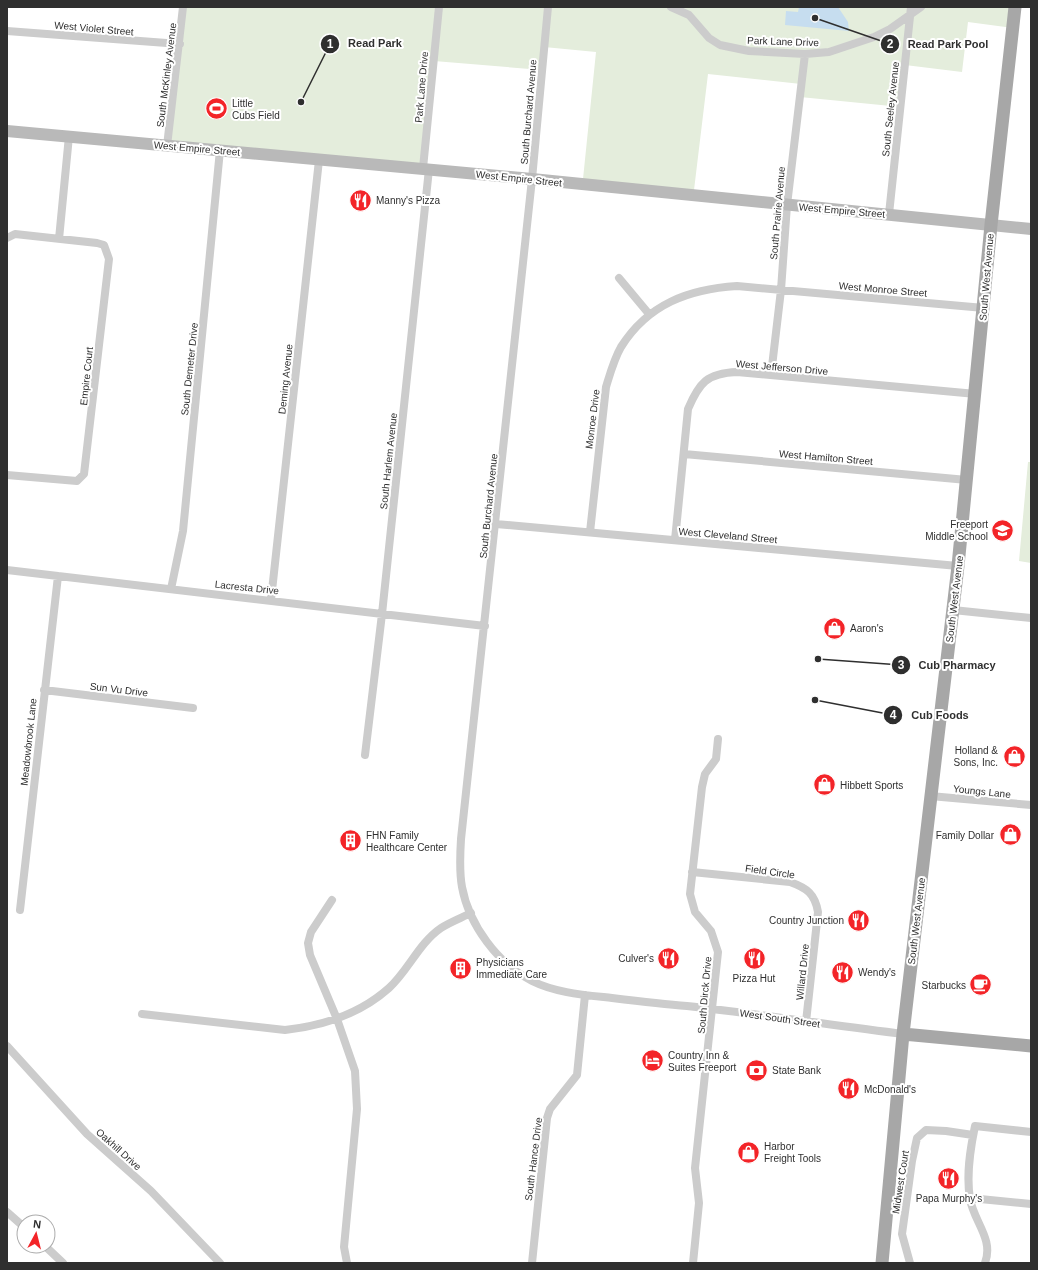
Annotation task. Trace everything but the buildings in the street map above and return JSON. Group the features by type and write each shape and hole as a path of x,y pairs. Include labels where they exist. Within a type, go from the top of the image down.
{"main road":[{"name":"South West Avenue","path":"882,1263 903,1034 958,566 976,394 991,225 1015,7"},
{"name":"West Empire Street","path":"7,131 532,179 1031,229"},
{"name":"West South Street","path":"903,1034 1031,1046"}],"street":[{"name":"South McKinley Avenue","path":"167,146 180,44 183,7"},
{"name":"Park Lane Drive","path":"426,169 440,7"},
{"name":"South Burchard Avenue","path":"532,981 508,966 491,947 471,913 462,888 460,863 532,179 548,7"},
{"name":"Park Lane Drive","path":"671,7 689,15 709,38 720,45 749,51 804,54 829,52 855,44 890,29 911,11 921,7"},
{"name":"South Seeley Avenue","path":"889,214 911,11"},
{"name":"West Violet Street","path":"7,31 180,44"},
{"name":"South Prairie Avenue","path":"771,375 781,290 787,205 804,54"},
{"path":"59,239 69,136"},
{"name":"South Demeter Drive","path":"171,589 183,531 220,150"},
{"name":"Deming Avenue","path":"271,600 319,160"},
{"name":"South Harlem Avenue","path":"364,755 382,614 426,169"},
{"name":"Empire Court","path":"7,238 16,234 104,246 109,258 87,465 84,474 77,481 7,475"},
{"path":"619,278 649,314"},
{"name":"Monroe Drive","path":"590,532 606,387 621,348 649,314 688,293 711,288 738,286 781,290"},
{"name":"West Monroe Street","path":"781,290 984,308"},
{"name":"West Jefferson Drive","path":"675,540 688,409 695,391 706,379 721,373 771,375 976,394"},
{"name":"West Hamilton Street","path":"684,454 967,480"},
{"name":"West Cleveland Street","path":"496,524 958,566"},
{"name":"Lacresta Drive","path":"7,570 485,626"},
{"name":"Meadowbrook Lane","path":"20,910 58,576"},
{"path":"953,610 1031,618"},
{"name":"Sun Vu Drive","path":"44,690 192,708"},
{"name":"South Dirck Drive","path":"693,1263 699,1203 695,1168 718,952 711,931 695,912 690,894 702,787 705,774 716,759 718,739"},
{"name":"Youngs Lane","path":"930,796 1031,805"},
{"name":"Field Circle","path":"692,872 790,882 804,887 817,904 817,924"},
{"path":"332,900 311,932 308,943 310,955 337,1019 355,1071 357,1109 344,1247 347,1263"},
{"path":"142,1014 285,1030 308,1027 337,1019 388,989 431,936 441,928 471,913"},
{"name":"Willard Drive","path":"806,1022 817,924"},
{"name":"West South Street","path":"532,981 565,992 585,995 713,1009 903,1034"},
{"name":"South Hance Drive","path":"532,1263 547,1118 550,1109 577,1075 585,995"},
{"name":"Oakhill Drive","path":"7,1046 87,1134 151,1191 220,1263"},
{"path":"985,1263 988,1253 987,1242 970,1198 969,1171 975,1126 1031,1132"},
{"name":"Midwest Court","path":"910,1263 902,1234 912,1161 917,1138 926,1130 946,1131 973,1136"},
{"path":"970,1198 1031,1204"},
{"path":"7,1212 16,1220"},
{"path":"53,1254 63,1263"}],"green space":[{"path":"183,7 1015,7 1013,28 968,22 962,72 905,65 901,107 800,97 801,84 708,74 694,190 583,179 596,52 544,47 542,70 434,61 423,168 168,142"},
{"path":"1028,462 1031,462 1031,563 1019,561"}],"water":[{"path":"799,7 838,7 848,22 849,31 785,25 786,11 798,12"}],"place":[{"name":"Read Park Pool","path":"815,18"},
{"name":"Read Park","path":"301,102"},
{"name":"Little Cubs Field","path":"216,109"},
{"name":"Manny's Pizza","path":"361,200"},
{"name":"Freeport Middle School","path":"1003,530"},
{"name":"Aaron's","path":"835,628"},
{"name":"Cub Pharmacy","path":"818,659"},
{"name":"Cub Foods","path":"815,700"},
{"name":"Holland & Sons, Inc.","path":"1014,756"},
{"name":"Hibbett Sports","path":"825,785"},
{"name":"Family Dollar","path":"1010,835"},
{"name":"FHN Family Healthcare Center","path":"351,841"},
{"name":"Country Junction","path":"859,920"},
{"name":"Culver's","path":"669,958"},
{"name":"Pizza Hut","path":"754,958"},
{"name":"Physicians Immediate Care","path":"461,968"},
{"name":"Wendy's","path":"843,972"},
{"name":"Starbucks","path":"981,985"},
{"name":"Country Inn & Suites Freeport","path":"652,1061"},
{"name":"State Bank","path":"756,1070"},
{"name":"McDonald's","path":"848,1089"},
{"name":"Harbor Freight Tools","path":"749,1152"},
{"name":"Papa Murphy's","path":"949,1178"}]}
